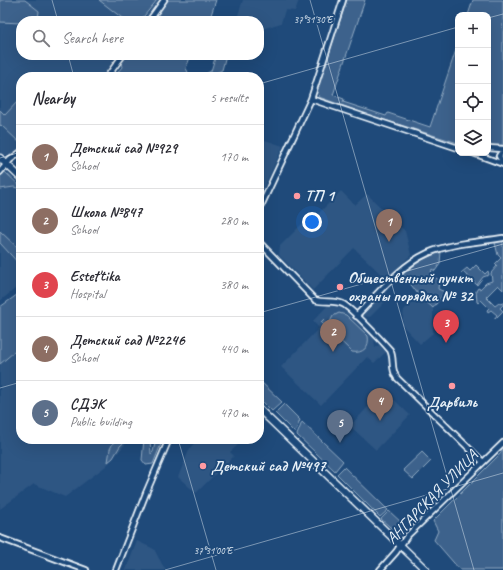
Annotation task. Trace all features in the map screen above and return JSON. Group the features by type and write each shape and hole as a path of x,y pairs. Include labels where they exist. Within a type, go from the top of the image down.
{"main road":[{"path":"0,158 16,173"},
{"path":"264,414 426,570"}],"street":[{"path":"153,16 164,0"},
{"path":"264,199 310,99 343,0"},
{"path":"111,72 119,60"},
{"path":"310,99 455,146"},
{"path":"491,148 503,149 499,156 503,163"},
{"path":"0,172 10,160 16,156"},
{"path":"482,156 503,163"},
{"path":"356,316 402,270 422,256 450,246 503,238"},
{"path":"264,247 315,300 343,304 356,316 390,350 392,355 393,370 398,378 483,462"},
{"name":"АНГАРСКАЯ УЛИЦА","path":"380,570 401,546 407,536 503,443"},
{"path":"116,570 167,444"},
{"path":"0,538 86,570"}],"shaded area":[{"path":"0,0 160,0 149,16 16,16 16,60 116,60 107,72 16,72 16,151 7,157 0,153"},
{"path":"0,0 25,0 39,11 38,16 16,16 16,23 0,22"},
{"path":"99,0 157,0 144,16 120,16"},
{"path":"168,0 216,0 211,16 156,16"},
{"path":"243,0 299,0 295,11 285,10 281,23 264,28 264,16 238,16"},
{"path":"347,0 365,0 333,95 344,99 343,102 386,116 388,113 430,127 455,53 455,142 366,114 319,97 317,89"},
{"path":"473,0 503,0 503,145 491,146 491,12 469,12"},
{"path":"123,60 189,60 186,68 188,72 118,72 122,67 121,63"},
{"path":"214,60 225,60 222,70 218,72 209,72 211,71"},
{"path":"16,103 16,139 1,125 0,126 0,110 5,115"},
{"path":"264,140 283,146 264,187"},
{"path":"4,171 16,182 16,188 0,189 0,175"},
{"path":"8,187 16,188 16,258 0,238 0,189"},
{"path":"341,191 355,205 367,194 405,231 411,255 386,279 354,248 313,290 279,255 280,246 313,213 319,213"},
{"path":"0,231 16,246 16,261 0,243"},
{"path":"503,241 503,290 498,285 486,297 495,306 503,302 503,305 500,308 503,311 495,319 497,315 491,310 488,312 487,310 489,308 481,300 478,303 477,302 476,291 486,283 492,281 491,273 497,266 495,264 501,258 498,255 495,243"},
{"path":"0,243 16,261 16,288 0,301"},
{"path":"441,251 440,264 435,271 432,269 431,274 432,278 434,277 439,280 438,289 445,292 433,308 418,294 403,274 420,261"},
{"path":"476,265 485,274 488,271 489,275 483,277 477,285 463,272 461,273 467,268 470,271"},
{"path":"383,291 390,297 370,317 364,316 365,309"},
{"path":"419,295 433,308 433,333 420,344 402,325 404,310"},
{"path":"16,296 16,350 0,364 0,307"},
{"path":"328,305 343,308 374,338 375,348 379,345 386,352 374,363 367,357 321,405 281,367 319,328 313,321"},
{"path":"339,313 346,315 368,336 367,346 362,351 352,352 321,322 324,319 329,324 333,316"},
{"path":"16,350 16,444 126,444 106,466 65,497 34,484 0,509 0,364"},
{"path":"264,385 282,402 272,411 264,403"},
{"path":"384,390 410,415 376,450 350,426"},
{"path":"284,404 300,420 295,433 275,413"},
{"path":"302,422 343,461 335,471 297,435"},
{"path":"112,444 122,444 113,458 108,462 110,449"},
{"path":"144,444 150,444 151,454 155,444 161,444 153,464 146,465 142,460"},
{"name":"Детский сад №497","path":"194,444 238,445 230,452 234,456 196,493 178,477 190,448"},
{"path":"503,446 503,570 460,570 434,540 438,531 433,521 502,452"},
{"path":"422,452 431,461 413,479 403,470"},
{"path":"344,467 388,510 380,517 337,474"},
{"path":"389,511 403,524 402,534 398,534 381,519"},
{"path":"137,541 154,549 166,570 126,570"}],"place":[{"name":"ТП 1","path":"297,196"},
{"name":"Детский сад №929","path":"389,242"},
{"name":"Общественный пункт охраны порядка № 32","path":"340,287"},
{"name":"Estet'tika","path":"446,343"},
{"name":"Школа №847","path":"333,352"},
{"name":"Дарвиль","path":"452,386"},
{"name":"Детский сад №2246","path":"380,421"},
{"name":"СДЭК","path":"340,443"},
{"name":"Детский сад №497","path":"203,466"}]}
